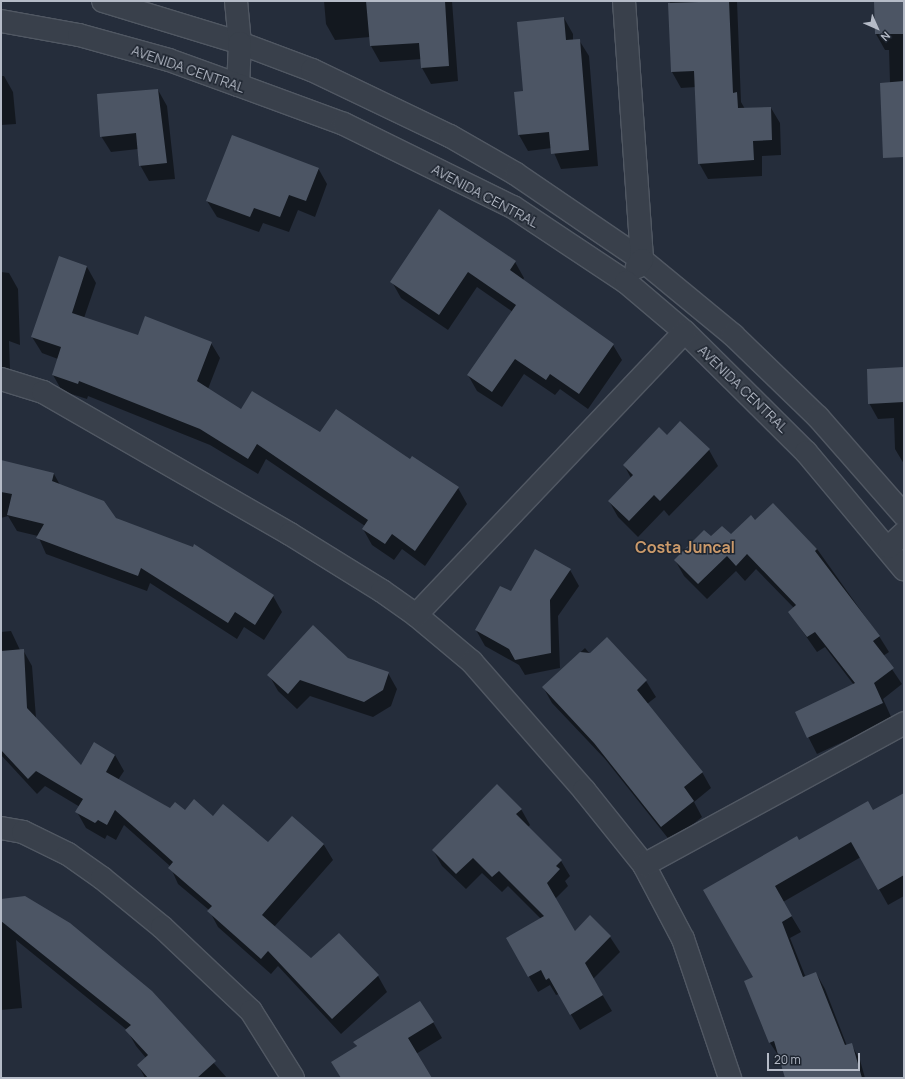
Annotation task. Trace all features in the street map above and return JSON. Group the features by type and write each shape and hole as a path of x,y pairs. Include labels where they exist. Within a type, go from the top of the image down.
{"street":[{"path":"103,1 240,43 318,73 450,136 516,174 642,260 733,335 776,375 858,460 904,515"},
{"path":"236,1 240,43 238,85"},
{"path":"624,1 642,260 626,282"},
{"name":"AVENIDA CENTRAL","path":"1,21 87,37 169,60 238,85 344,124 513,207 626,282 685,332 896,540 904,569"},
{"path":"416,615 685,332"},
{"path":"1,378 43,392 115,432 290,534 416,615 472,662 584,790 644,865 682,939 730,1078"},
{"path":"644,865 904,723"},
{"path":"1,828 23,832 68,854 102,878 162,927 251,1010 293,1078"}],"building":[{"path":"366,1 445,1 449,66 421,68 419,43 370,46"},
{"path":"729,1 733,93 737,92 738,108 771,107 772,140 753,141 754,160 698,164 694,71 671,72 668,3"},
{"path":"874,1 904,1 904,34 875,34"},
{"path":"564,17 566,40 580,39 589,150 551,154 549,132 518,135 514,92 523,91 517,22"},
{"path":"904,81 904,157 883,158 880,83"},
{"path":"158,89 167,163 139,166 136,133 100,137 97,94"},
{"path":"232,135 319,168 306,201 289,195 280,217 254,208 250,217 206,201"},
{"path":"439,209 516,261 510,270 614,344 579,394 550,374 546,380 515,359 492,392 467,375 516,305 468,272 439,315 390,282"},
{"path":"59,256 87,266 72,313 138,335 145,316 212,342 197,381 241,409 252,391 320,432 336,409 410,459 412,456 459,487 415,551 392,534 385,544 362,529 368,520 257,444 248,459 200,429 79,381 78,384 52,375 61,347 31,337"},
{"path":"904,367 904,402 868,404 867,369"},
{"path":"680,421 710,449 660,501 654,495 629,521 608,501 633,475 623,465 659,427 667,435"},
{"path":"1,460 54,473 52,481 104,501 116,518 193,547 194,544 274,595 255,625 235,612 228,623 141,568 138,576 36,538 44,524 7,515 12,494 1,492"},
{"path":"773,503 817,549 815,551 880,636 873,641 894,668 874,683 883,703 807,738 795,712 855,683 815,632 807,637 788,612 796,605 747,554 736,566 727,556 698,584 674,560 704,530 711,536 722,526 731,534 751,515 755,520"},
{"path":"535,549 571,569 550,600 551,653 515,660 509,649 475,630 500,586 511,591"},
{"path":"313,625 348,658 389,672 383,690 364,702 300,680 288,694 267,675"},
{"path":"607,637 647,680 637,690 703,772 684,787 694,801 661,827 594,743 542,687 580,652 590,653"},
{"path":"24,649 27,708 81,765 94,742 115,755 106,772 170,808 175,802 185,810 194,799 213,816 223,804 268,842 292,816 324,844 262,915 311,958 339,933 379,975 332,1019 268,951 261,959 207,911 212,906 168,868 173,862 115,810 107,825 98,820 95,823 75,812 83,799 36,771 28,779 1,750 1,651"},
{"path":"497,784 522,809 516,814 562,860 556,866 560,869 547,883 575,931 590,915 611,936 585,963 603,995 570,1015 549,978 546,980 541,970 528,977 506,938 544,916 499,871 492,877 473,858 456,874 432,850"},
{"path":"904,793 904,875 878,890 851,842 775,886 792,916 782,922 803,977 816,972 845,1045 852,1043 862,1078 785,1078 774,1041 769,1043 744,981 753,977 703,890 797,836 799,840 868,801 873,810"},
{"path":"25,896 70,923 152,991 216,1061 197,1078 148,1078 137,1065 148,1055 125,1030 131,1025 1,921 1,899"},
{"path":"420,1001 434,1022 408,1038 432,1078 341,1078 331,1062 357,1046 353,1042"}],"district":[{"name":"Costa Juncal","path":"685,547"}]}
